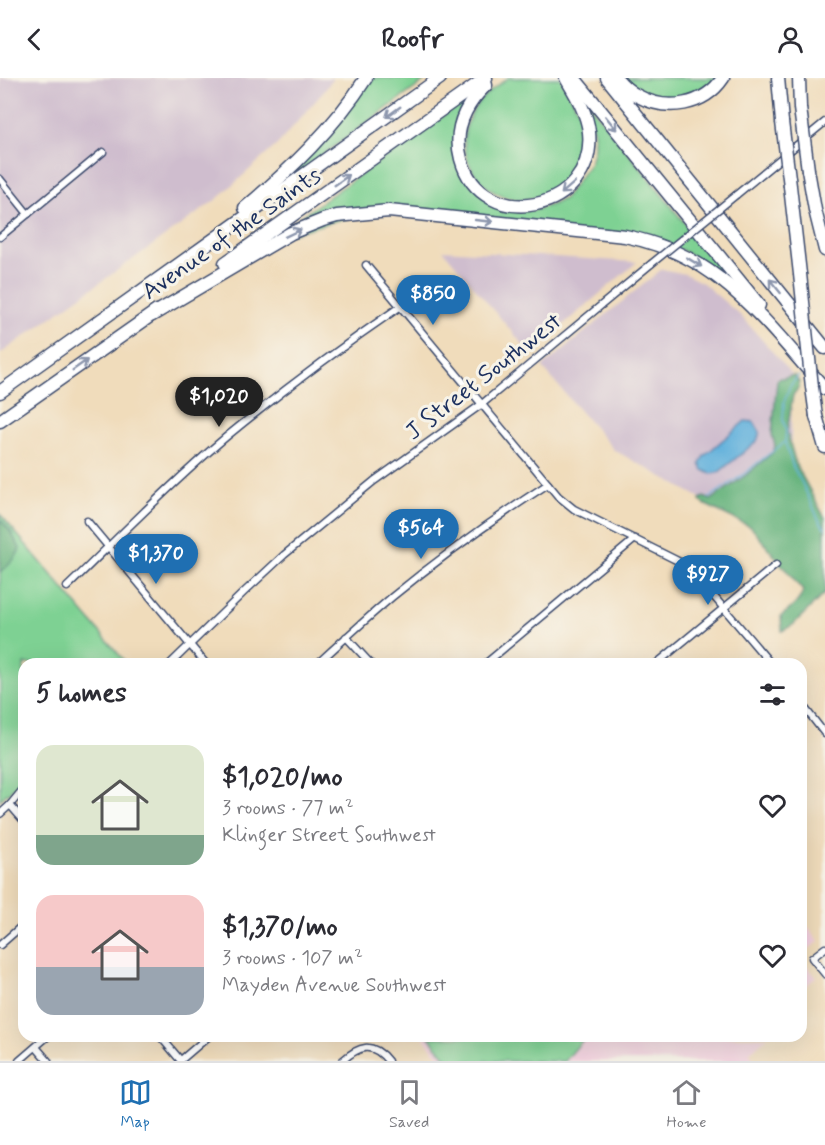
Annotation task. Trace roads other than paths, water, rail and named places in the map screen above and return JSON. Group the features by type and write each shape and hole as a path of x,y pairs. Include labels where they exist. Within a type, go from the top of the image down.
{"highway":[{"path":"191,255 290,167 335,120 366,78"},
{"name":"Avenue of the Saints","path":"0,392 440,78"},
{"name":"Avenue of the Saints","path":"0,422 486,78"},
{"path":"493,78 475,96 460,123 458,137 463,167 480,190 491,197 503,203 529,206 554,199 576,182 588,157 587,123 578,98 566,78"},
{"path":"574,78 825,388"},
{"path":"607,78 825,348"},
{"path":"615,78 636,96 665,105 686,104 694,101 713,89 723,78"},
{"path":"778,78 812,387 816,416 825,447"},
{"path":"799,78 800,108 808,170 825,250"},
{"path":"152,315 291,233 337,216 389,211 625,236 665,247 721,279 753,308 825,388"}],"street":[{"name":"J Street Southwest","path":"176,658 284,555 374,481 482,404 825,122"},
{"path":"0,237 103,152"},
{"path":"0,179 28,214"},
{"path":"366,265 566,504 684,564 766,658"},
{"path":"67,587 225,438 340,348 401,306"},
{"path":"323,658 392,597 505,512 548,484"},
{"path":"87,521 201,658"},
{"path":"492,658 636,539"},
{"path":"664,658 776,565"},
{"path":"346,637 365,658"},
{"path":"807,711 825,734"},
{"path":"0,814 18,796"},
{"path":"10,805 18,814"},
{"path":"0,945 18,929"},
{"path":"825,948 812,958 825,974"},
{"path":"819,953 825,960"},
{"path":"19,1061 41,1042"},
{"path":"165,1042 181,1061 202,1042"},
{"path":"36,1047 48,1061"},
{"path":"342,1061 354,1050 363,1048 371,1048 382,1054 388,1061"}],"water":[{"path":"745,421 754,422 760,432 757,441 719,472 711,474 703,470 700,464 704,456"}],"waterway":[{"path":"799,375 790,386 784,402 785,442 793,467 825,528"},
{"path":"709,498 785,442"}]}
